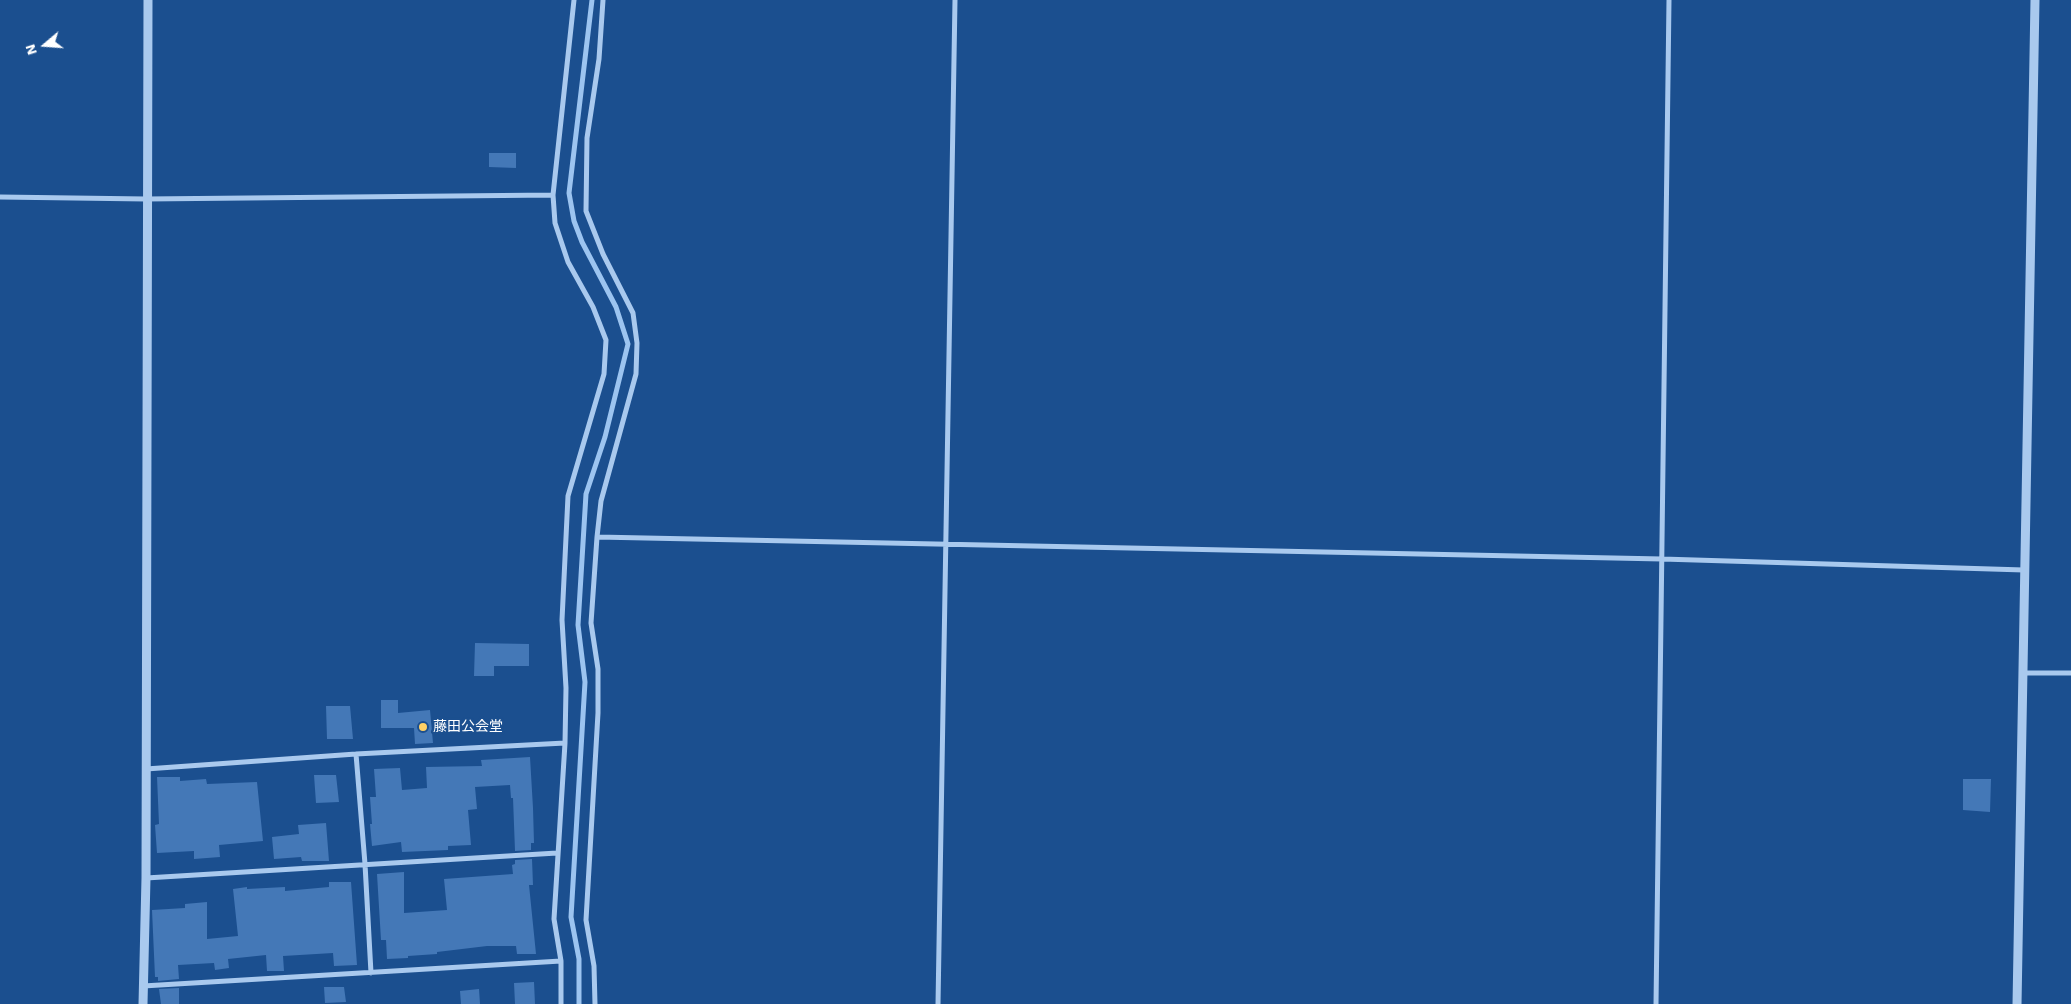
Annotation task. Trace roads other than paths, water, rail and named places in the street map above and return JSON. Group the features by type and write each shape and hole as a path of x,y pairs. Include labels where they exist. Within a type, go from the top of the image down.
{"street":[{"path":"143,1004 146,878 146,199 148,0"},
{"path":"561,1004 560,961 554,919 565,743 566,688 562,620 568,496 604,374 606,340 593,307 568,262 554,223 553,194 574,0"},
{"path":"595,1004 594,966 586,920 598,713 598,669 591,623 601,501 636,374 638,343 633,313 602,254 586,211 587,138 599,59 603,0"},
{"path":"938,1004 955,0"},
{"path":"1656,1004 1669,0"},
{"path":"2017,1004 2035,0"},
{"path":"0,197 146,199 553,194"},
{"path":"597,538 1662,559 2024,570"},
{"path":"2022,673 2071,673"},
{"path":"146,769 356,754 565,743"},
{"path":"356,754 366,864 371,973"},
{"path":"146,878 557,853"},
{"path":"143,986 560,961"}],"waterway":[{"path":"579,1004 579,959 571,917 585,682 578,625 586,494 605,437 628,344 616,307 582,242 574,221 569,193 592,0"}],"place":[{"name":"藤田公会堂","path":"423,727"}]}
